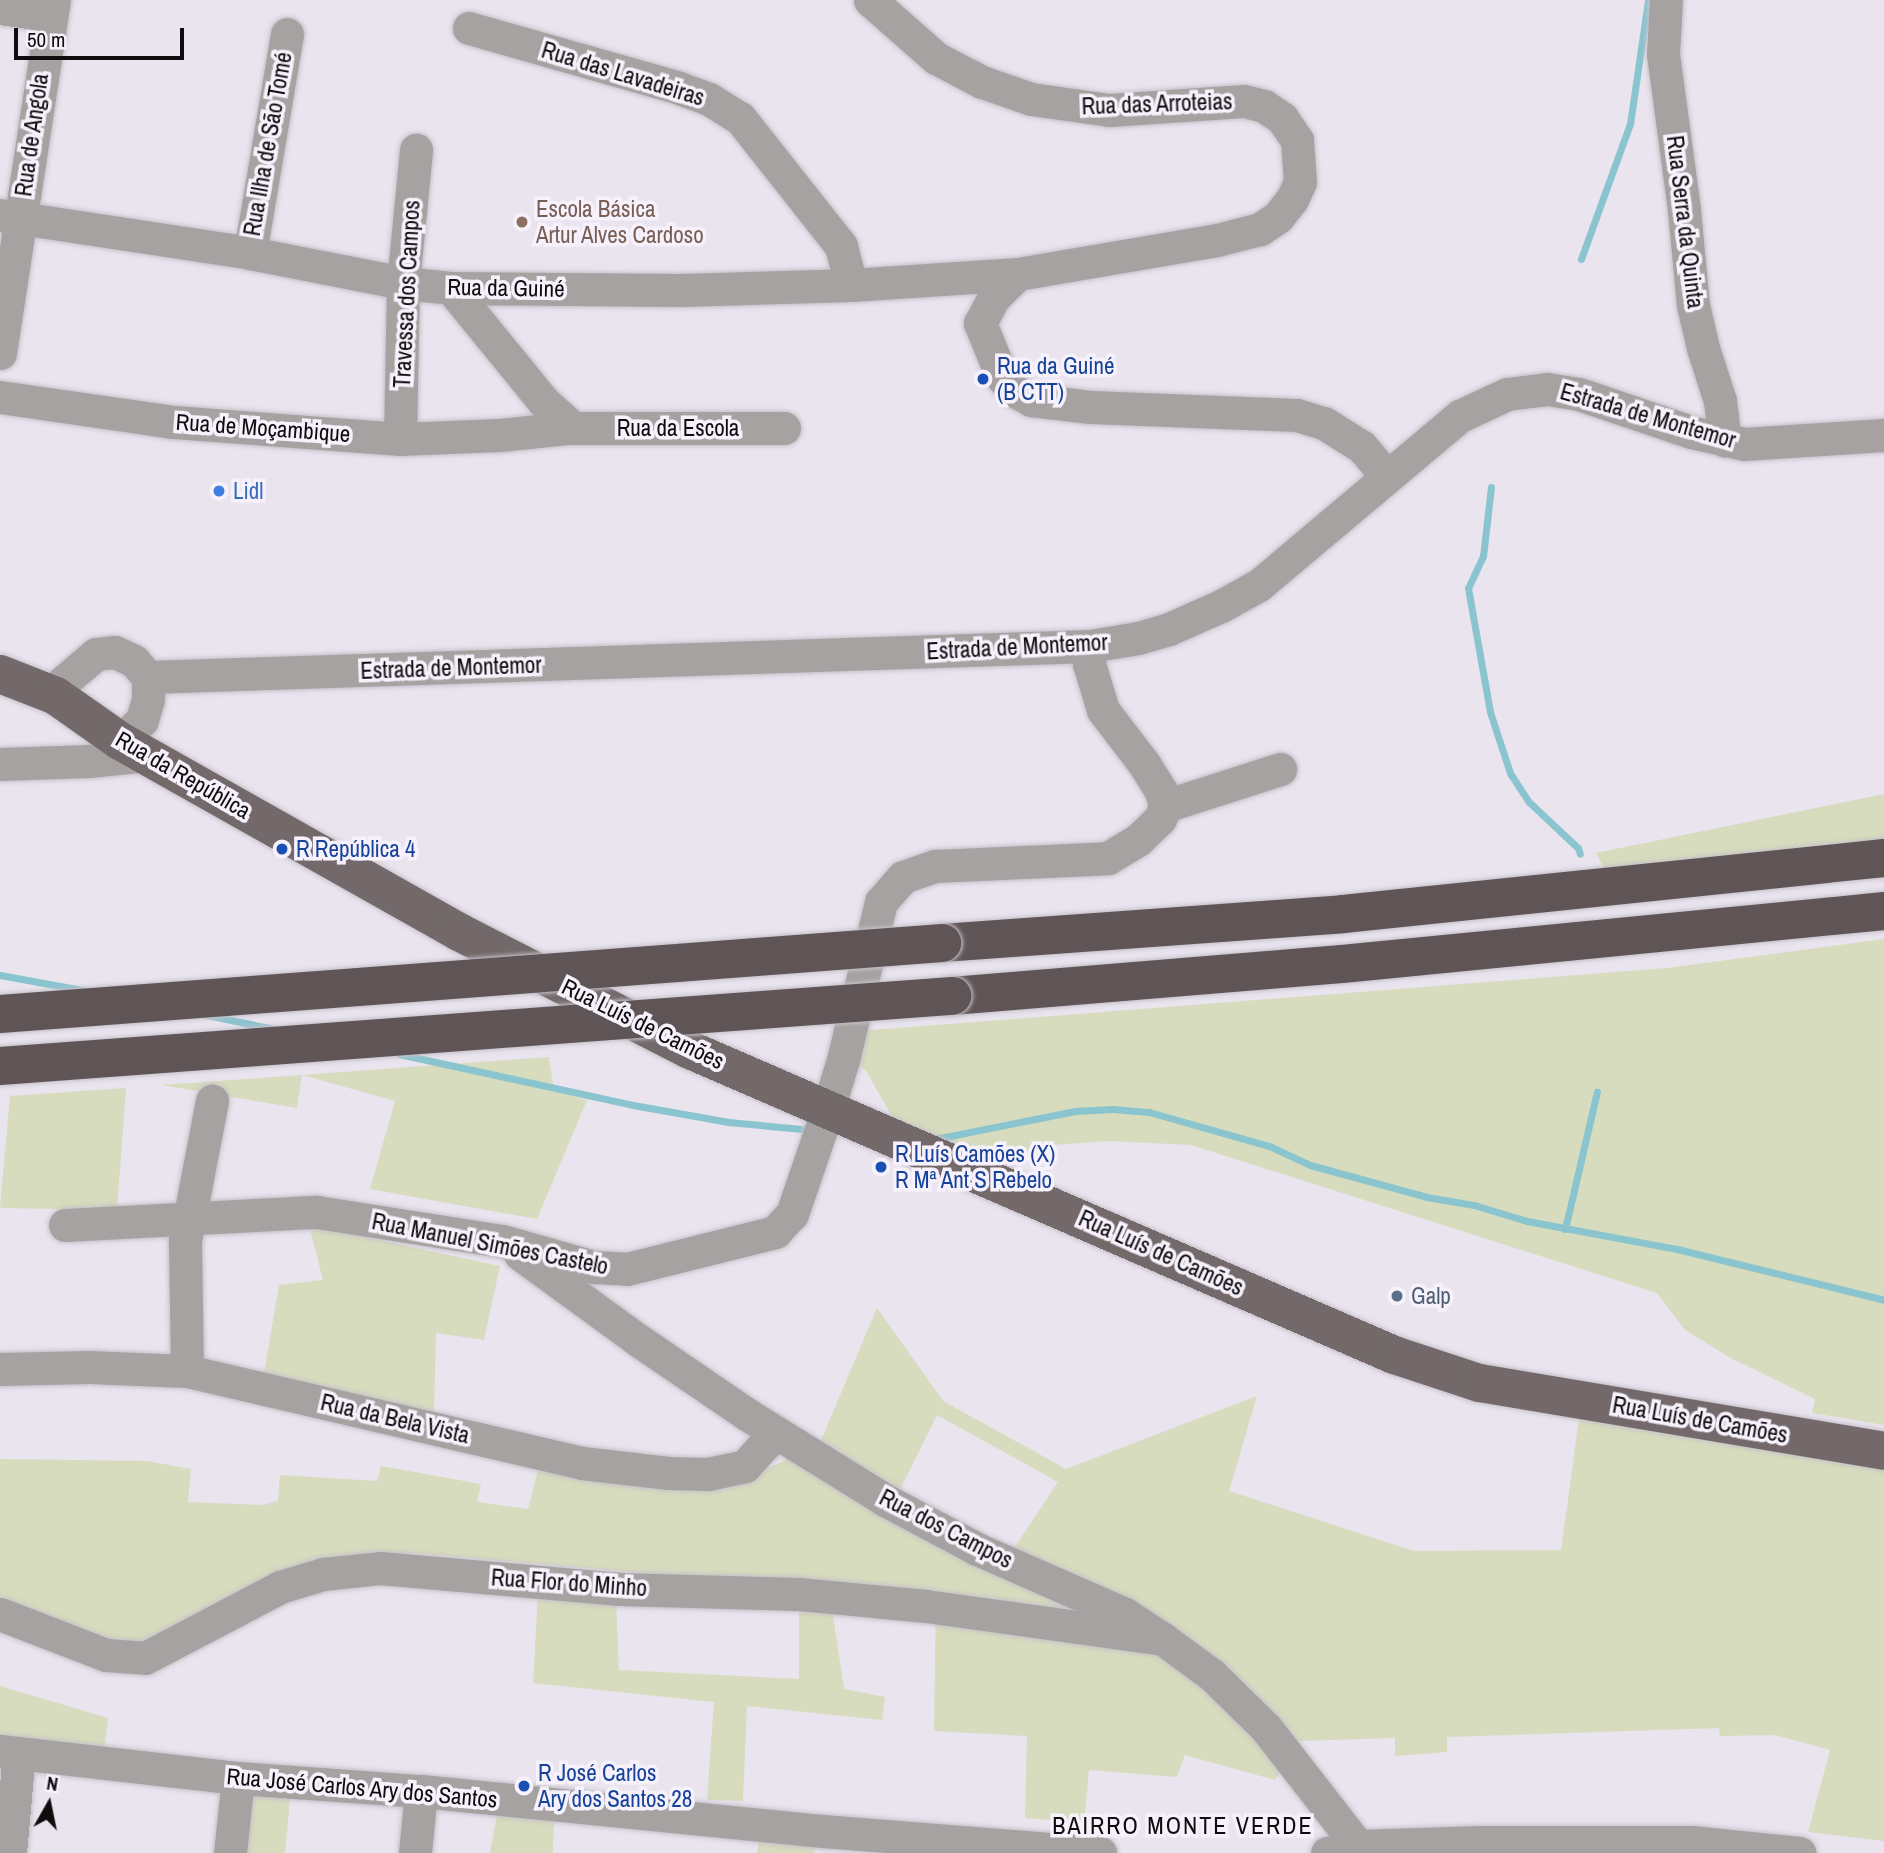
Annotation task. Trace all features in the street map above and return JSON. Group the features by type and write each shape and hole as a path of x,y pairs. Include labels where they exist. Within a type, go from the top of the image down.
{"highway":[{"path":"0,1014 1343,914 1884,858"},
{"path":"0,1066 952,996 1342,964 1884,911"}],"main road":[{"name":"Rua da República","path":"0,674 56,696 134,748 366,879"},
{"name":"Rua Luís de Camões","path":"366,879 459,932 690,1050 1394,1355 1467,1379 1884,1451"}],"street":[{"name":"Rua das Arroteias","path":"870,0 936,58 982,82 1031,99 1110,110 1244,101 1264,106 1282,118 1297,140 1300,182 1292,199 1278,217 1261,229 1217,240 1018,274"},
{"name":"Rua Serra da Quinta","path":"1666,0 1662,54 1684,210 1693,304 1703,348 1720,401 1725,441"},
{"path":"0,8 52,8"},
{"name":"Rua de Angola","path":"0,353 10,217 52,8"},
{"name":"Rua das Lavadeiras","path":"470,27 679,88 709,99 740,118 841,246 851,285"},
{"name":"Rua Ilha de São Tomé","path":"250,253 287,34"},
{"name":"Travessa dos Campos","path":"400,439 403,283 416,150"},
{"name":"Rua da Guiné","path":"10,217 250,253 403,283 451,288 680,290 851,285 1018,274"},
{"path":"980,323 994,297 1018,274"},
{"path":"936,280 955,295 980,323 1002,377 1013,390 1031,400 1091,407 1297,415 1324,423 1362,447 1386,477"},
{"path":"451,288 543,401 573,428"},
{"path":"487,330 525,290"},
{"name":"Estrada de Montemor","path":"148,677 1090,646 1159,632 1222,606 1258,585 1460,416 1507,394 1547,388 1579,394 1725,441 1744,444 1884,435"},
{"name":"Rua de Moçambique","path":"0,397 174,422 400,439 499,435 527,430"},
{"path":"527,430 543,401"},
{"name":"Rua da Escola","path":"527,430 784,428"},
{"path":"1090,646 1089,664 1102,710 1145,765 1161,791 1165,806 1280,769"},
{"path":"0,764 89,761 134,748 148,699 148,677 134,661 115,652 96,654 63,682 56,696"},
{"name":"Rua Manuel Simões Castelo","path":"65,1225 317,1212 502,1241 594,1267 627,1269 775,1231 792,1214 828,1109 843,1060 881,902 903,877 935,866 1108,858 1138,840 1160,819 1165,806"},
{"path":"187,1371 185,1241 212,1101"},
{"name":"Rua dos Campos","path":"502,1241 638,1340 775,1433 977,1549 1125,1614 1163,1639 1212,1675 1266,1728 1342,1849"},
{"name":"Rua da Bela Vista","path":"0,1369 187,1371 582,1463 668,1472 708,1474 745,1466 775,1433"},
{"name":"Rua Flor do Minho","path":"0,1614 93,1651 130,1659 145,1658 280,1587 323,1574 380,1568 620,1589 799,1594 926,1606 1163,1639"},
{"path":"9,1752 10,1853"},
{"name":"Rua José Carlos Ary dos Santos","path":"9,1752 238,1778 421,1791 823,1831 1100,1853"},
{"path":"230,1853 238,1778"},
{"path":"415,1853 421,1791"},
{"path":"1342,1849 1691,1843 1799,1853"}],"green space":[{"path":"1884,794 1884,840 1604,868 1596,853"},
{"path":"1884,939 1884,1425 1812,1413 1815,1399 1729,1357 1685,1330 1657,1293 1191,1145 1108,1141 1039,1146 1017,1161 925,1134 894,1120 866,1071 858,1064 859,1031 1667,968"},
{"path":"549,1057 554,1091 587,1100 537,1219 370,1189 395,1101 302,1075"},
{"path":"302,1075 297,1108 162,1085"},
{"path":"126,1088 117,1210 0,1208 10,1096"},
{"path":"309,1225 500,1266 484,1340 436,1333 434,1412 264,1373 279,1285 323,1280"},
{"path":"877,1308 943,1401 1066,1469 1257,1396 1229,1491 1414,1551 1561,1550 1580,1412 1884,1463 1884,1841 1808,1832 1830,1750 1775,1735 1720,1736 1719,1728 1447,1737 1447,1752 1395,1756 1395,1738 1299,1741 1275,1780 1185,1755 1177,1777 1089,1770 1084,1823 1025,1818 1027,1736 934,1731 936,1598 411,1553 318,1558 268,1578 146,1646 106,1641 0,1600 0,1459 147,1461 191,1469 188,1502 263,1505 278,1501 280,1475 377,1481 381,1466 481,1484 477,1502 528,1509 540,1462 759,1472 819,1445","holes":["937,1415 1058,1482 999,1571 889,1512"]},
{"path":"538,1593 616,1602 619,1670 799,1679 799,1608 832,1608 844,1689 885,1697 882,1720 747,1706 743,1801 707,1800 714,1702 533,1683"},
{"path":"0,1686 108,1718 104,1752 0,1740"},
{"path":"244,1792 290,1798 285,1853 236,1853"},
{"path":"498,1809 554,1814 553,1853 490,1853"},
{"path":"760,1832 815,1840 814,1853 757,1853"}],"waterway":[{"path":"1581,259 1630,124 1648,0"},
{"path":"1491,487 1483,556 1468,588 1490,712 1510,773 1529,802 1578,848 1580,854"},
{"path":"0,975 82,990"},
{"path":"207,1015 274,1029"},
{"path":"399,1054 633,1105 728,1122 802,1129"},
{"path":"1565,1229 1597,1092"},
{"path":"935,1139 1075,1111 1113,1109 1149,1112 1269,1146 1310,1165 1427,1197 1474,1205 1527,1221 1677,1249 1884,1300"}],"place":[{"name":"Escola Básica Artur Alves Cardoso","path":"522,222"},
{"name":"Rua da Guiné (B CTT)","path":"983,379"},
{"name":"Lidl","path":"219,491"},
{"name":"R República 4","path":"282,849"},
{"name":"R Luís Camões (X) R Mª Ant S Rebelo","path":"881,1167"},
{"name":"Galp","path":"1397,1296"},
{"name":"R José Carlos Ary dos Santos 28","path":"524,1786"}],"district":[{"name":"BAIRRO MONTE VERDE","path":"1183,1826"}]}
